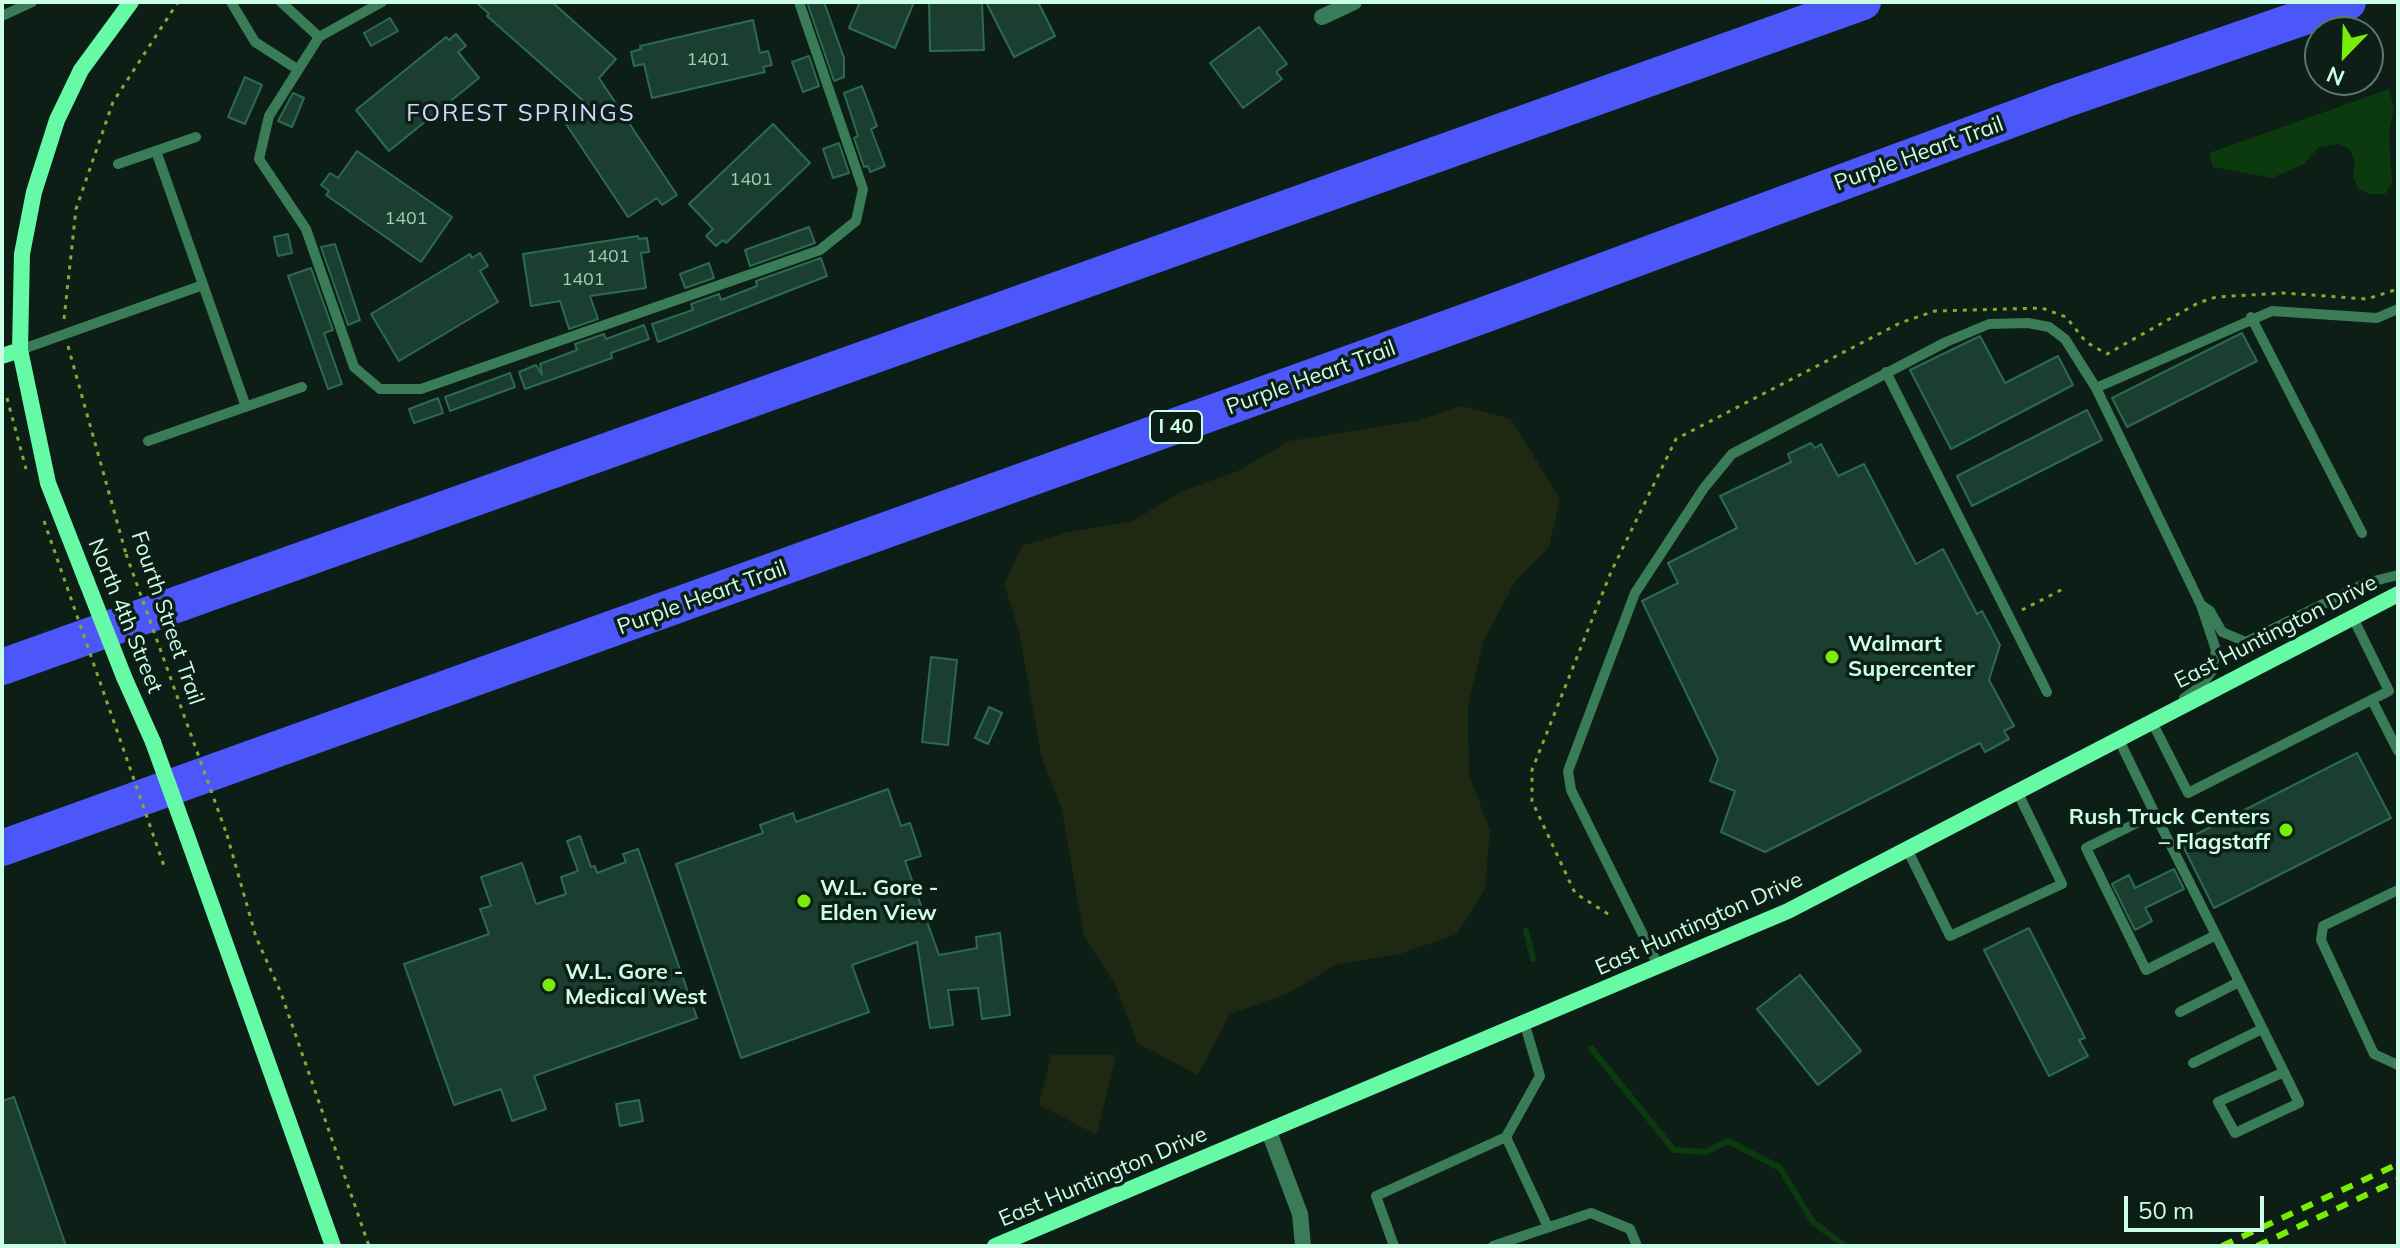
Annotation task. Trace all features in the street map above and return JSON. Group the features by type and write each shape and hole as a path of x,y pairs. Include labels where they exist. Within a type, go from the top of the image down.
{"highway":[{"path":"2,667 1863,2"},
{"name":"Purple Heart Trail","path":"2,848 1484,315 2064,100 2348,2"}],"street":[{"name":"North 4th Street","path":"131,2 81,70 57,120 34,192 22,254 20,350 48,483 124,677 153,742 333,1246"},
{"path":"1322,17 1354,2"},
{"path":"2,356 20,350"},
{"name":"East Huntington Drive","path":"995,1246 1788,911 2398,594"},
{"path":"1269,1132 1300,1214 1303,1246"}],"lane":[{"path":"2,16 32,2"},
{"path":"231,2 255,42 297,69"},
{"path":"281,2 319,37"},
{"path":"382,2 319,37 269,116 259,159 306,229 354,367 380,389 421,389 820,250 856,221 863,189 799,2"},
{"path":"118,164 196,137"},
{"path":"156,151 246,407"},
{"path":"20,350 203,285"},
{"path":"2096,388 2251,317 2272,311 2377,318 2398,309"},
{"path":"2251,317 2362,533"},
{"path":"1659,967 1571,790 1568,771 1572,754 1635,593 1704,488 1732,454 1886,372 1989,324 2028,323 2049,327 2065,339 2096,388 2201,605 2216,650 2212,671 2201,686 2151,720 2188,793 2389,691 2353,618"},
{"path":"1886,372 2047,692"},
{"path":"148,441 302,387"},
{"path":"2201,605 2210,611 2222,632 2246,642 2366,583 2398,575"},
{"path":"2372,700 2398,751"},
{"path":"2118,738 2155,814 2216,935 2262,1029 2284,1072 2299,1103 2235,1133 2218,1102 2284,1072"},
{"path":"1907,849 1950,936 2062,884 2017,791"},
{"path":"2155,814 2086,848 2146,970 2216,935"},
{"path":"2398,890 2323,926 2321,940 2374,1054 2398,1065"},
{"path":"2180,1012 2239,982"},
{"path":"1394,1246 1376,1196 1506,1137 1540,1076 1524,1022"},
{"path":"2193,1063 2262,1029"},
{"path":"1506,1137 1547,1225"},
{"path":"1493,1246 1547,1225 1591,1213 1630,1229 1637,1246"}],"path":[{"name":"Fourth Street Trail","path":"178,2 113,102 76,209 62,311 71,366 126,554 227,835 256,937 281,993 369,1246"},
{"path":"2094,361 2107,354"},
{"path":"44,521 164,866"},
{"path":"2014,614 2065,588"}],"shaded area":[{"path":"2389,89 2394,109 2389,133 2392,183 2385,194 2369,194 2358,189 2353,176 2355,160 2349,149 2339,144 2319,147 2304,164 2272,178 2213,167 2209,153 2369,96 2384,96 2384,91"},
{"path":"1462,406 1511,419 1560,499 1549,547 1515,582 1483,642 1468,706 1469,774 1490,831 1485,889 1457,934 1400,954 1337,964 1287,994 1230,1014 1198,1075 1137,1043 1116,986 1084,936 1062,811 1041,755 1019,631 1004,584 1022,546 1068,532 1131,522 1182,491 1238,471 1289,441 1415,421"},
{"path":"1051,1055 1116,1055 1097,1135 1039,1105"}],"building":[{"path":"476,2 552,2 616,59 599,78 677,195 662,205 657,198 628,217 564,121 588,105 487,16 489,14"},
{"path":"807,2 824,2 844,58 844,77 834,81"},
{"path":"860,2 914,2 895,48 849,28"},
{"path":"982,2 984,50 930,51 929,3"},
{"path":"986,2 1038,2 1055,36 1014,57"},
{"path":"390,18 398,31 371,46 364,33"},
{"path":"753,20 760,53 768,51 772,65 763,67 765,72 652,98 644,64 634,66 631,52 641,49 640,46"},
{"path":"1259,27 1287,64 1276,72 1282,79 1243,108 1210,63"},
{"path":"456,34 466,46 458,52 479,78 389,151 356,110 446,37 449,40"},
{"path":"809,56 819,86 803,92 792,62"},
{"path":"245,77 262,85 245,124 228,117"},
{"path":"862,86 877,126 871,129 885,166 870,172 868,166 864,167 854,138 858,136 844,93"},
{"path":"293,93 304,98 292,127 278,121"},
{"path":"773,124 810,163 726,243 723,240 716,246 706,236 713,229 689,204"},
{"path":"839,143 849,173 833,178 823,149"},
{"path":"357,151 452,217 421,262 326,195 329,191 321,185 330,173 338,178"},
{"path":"809,227 815,243 750,266 745,250"},
{"path":"288,234 292,253 278,256 274,237"},
{"path":"638,236 639,239 647,238 649,252 641,253 646,288 590,296 598,319 569,329 560,301 531,306 523,254"},
{"path":"335,244 360,320 348,325 321,247"},
{"path":"480,253 488,266 480,271 498,302 399,361 371,314 470,254 472,258"},
{"path":"821,258 827,276 658,342 652,324 693,310 691,304 719,294 721,300 757,286 756,281"},
{"path":"709,263 714,278 685,288 680,274"},
{"path":"311,268 333,330 324,333 342,384 328,389 288,276"},
{"path":"644,325 649,339 611,353 612,358 525,389 519,372 536,365 542,375 540,364 577,350 575,344 604,334 606,339"},
{"path":"2242,333 2257,361 2127,427 2112,398"},
{"path":"1980,336 2005,383 2058,356 2073,385 1951,449 1910,370"},
{"path":"510,373 515,387 450,411 445,397"},
{"path":"438,398 443,413 414,423 409,409"},
{"path":"2087,410 2102,440 1972,506 1957,476"},
{"name":"Walmart Supercenter","path":"1811,443 1815,448 1821,444 1838,476 1864,464 1916,564 1943,549 1977,614 1982,611 2000,645 1989,680 2014,726 2004,731 2009,739 1985,752 1980,743 1765,852 1721,832 1735,791 1710,781 1718,759 1642,601 1678,583 1668,563 1737,528 1720,496 1791,462 1788,454"},
{"path":"931,657 957,660 948,745 922,742"},
{"path":"989,707 1002,713 988,744 975,738"},
{"name":"Rush Truck Centers – Flagstaff","path":"2357,753 2391,818 2214,908 2181,842"},
{"name":"W.L. Gore - Elden View","path":"888,789 901,826 910,823 921,856 905,861 939,955 977,948 976,937 1000,933 1010,1015 982,1019 978,988 948,990 953,1025 930,1028 917,942 852,965 869,1012 741,1058 676,864 763,833 760,825 793,813 796,822"},
{"name":"W.L. Gore - Medical West","path":"580,836 591,867 595,866 597,873 626,862 623,854 638,849 697,1018 534,1076 546,1109 512,1121 501,1089 454,1105 404,964 489,934 480,909 491,906 481,877 522,863 536,904 566,894 561,877 578,871 567,841"},
{"path":"2174,869 2184,889 2145,908 2152,921 2135,930 2112,884 2129,875 2135,888"},
{"path":"2029,928 2085,1038 2079,1040 2088,1056 2049,1076 1984,950"},
{"path":"1800,975 1861,1051 1818,1085 1757,1009"},
{"path":"14,1097 66,1246 2,1246 2,1101"},
{"path":"639,1100 643,1121 620,1126 616,1104"}],"waterway":[{"path":"1526,931 1533,959"},
{"path":"1591,1048 1674,1150 1706,1152 1728,1141 1780,1168 1813,1222 1845,1246"}],"railway":[{"path":"2222,1246 2398,1164"},
{"path":"2257,1246 2398,1180"}],"place":[{"name":"Walmart Supercenter","path":"1832,657"},
{"name":"Rush Truck Centers – Flagstaff","path":"2286,830"},
{"name":"W.L. Gore - Elden View","path":"804,901"},
{"name":"W.L. Gore - Medical West","path":"549,985"}],"district":[{"name":"FOREST SPRINGS","path":"521,114"}]}
